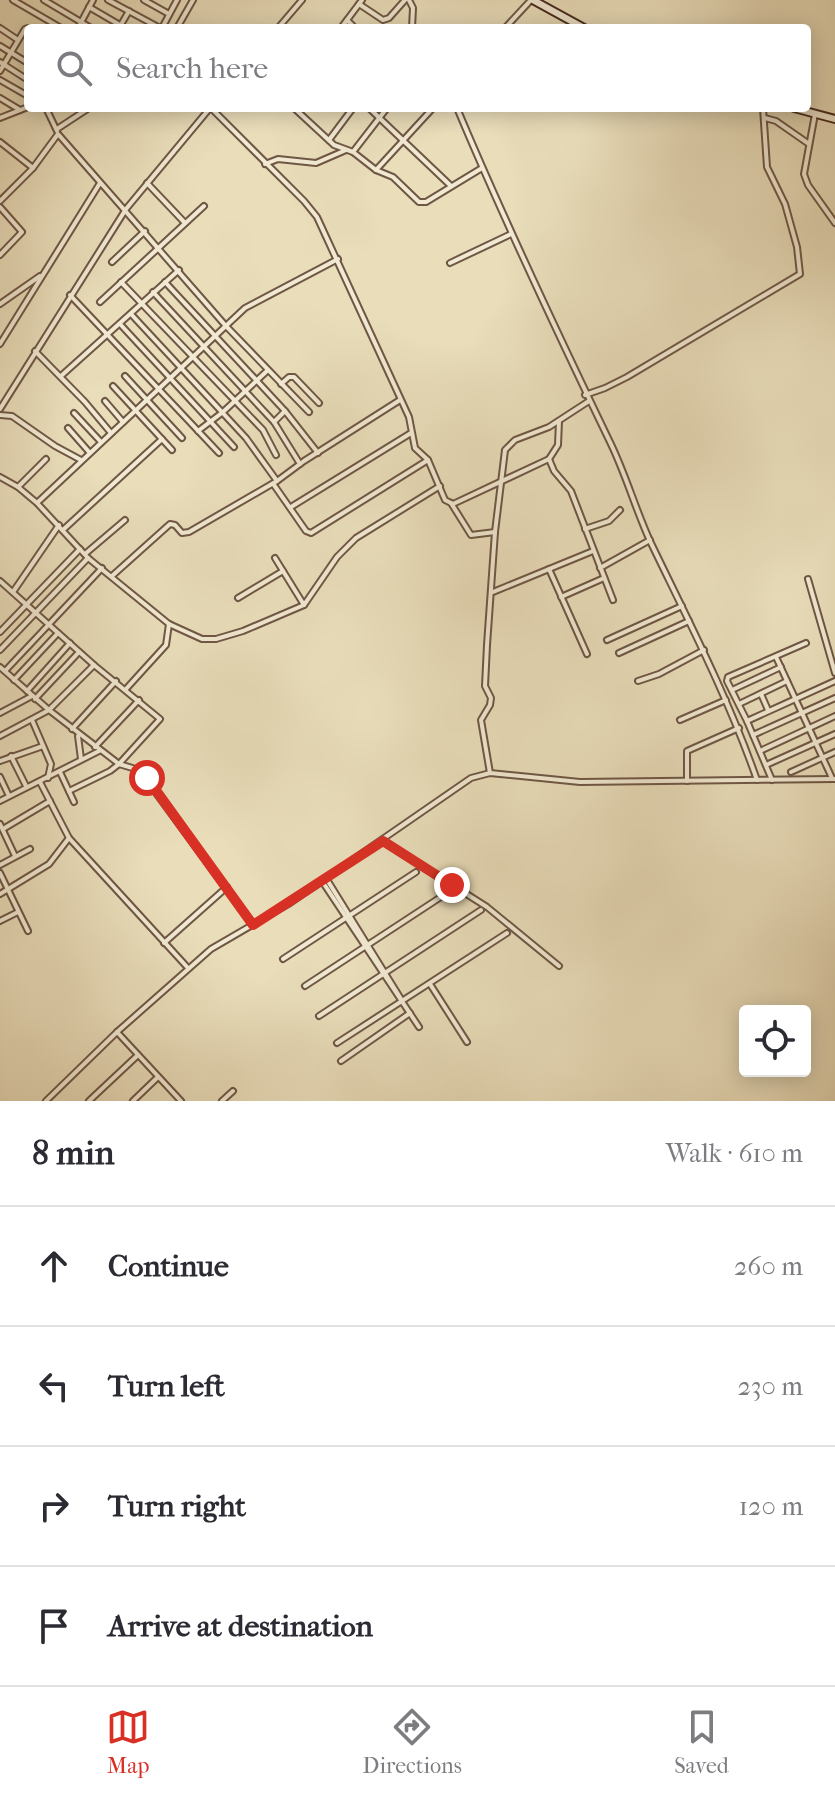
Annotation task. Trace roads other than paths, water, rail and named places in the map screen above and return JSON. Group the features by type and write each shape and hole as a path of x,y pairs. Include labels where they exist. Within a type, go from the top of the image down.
{"main road":[{"path":"532,0 577,24"},
{"path":"808,112 835,119"}],"street":[{"path":"13,0 54,24"},
{"path":"44,0 79,24"},
{"path":"80,24 93,0"},
{"path":"108,0 153,24"},
{"path":"144,0 169,14"},
{"path":"163,24 177,0"},
{"path":"179,24 193,0"},
{"path":"281,24 302,0"},
{"path":"344,24 361,2 383,20 407,0 413,11 412,24"},
{"path":"509,24 532,0"},
{"path":"89,7 116,24"},
{"path":"122,24 129,11"},
{"path":"347,20 351,24"},
{"path":"0,28 18,40"},
{"path":"0,71 24,33"},
{"path":"0,46 24,61"},
{"path":"2,64 24,78"},
{"path":"0,80 24,94"},
{"path":"0,98 20,110"},
{"path":"1,117 24,108"},
{"path":"48,112 58,132 101,183 225,325 309,412"},
{"path":"0,201 33,168 58,132 83,112"},
{"path":"81,460 12,416 0,412 35,351 126,209 208,112"},
{"path":"215,112 317,217 409,417 415,448 428,460 445,500 453,504 549,459 558,445 559,421"},
{"path":"298,112 329,140 353,152 376,170 393,177 419,202 426,202 482,168"},
{"path":"329,140 350,112"},
{"path":"374,112 451,186"},
{"path":"353,152 384,112"},
{"path":"376,170 429,112"},
{"path":"459,112 585,395 611,442 650,540 739,728 757,780"},
{"path":"585,395 627,377 800,274 797,247 785,204 767,167 764,112"},
{"path":"815,114 805,179 835,223"},
{"path":"765,118 776,121 809,144"},
{"path":"1,144 33,168"},
{"path":"265,164 278,159 316,163 347,149"},
{"path":"0,344 101,183"},
{"path":"147,183 185,223"},
{"path":"100,302 204,206"},
{"path":"0,207 22,232 0,255"},
{"path":"112,262 145,231"},
{"path":"450,263 511,234"},
{"path":"37,503 225,325 250,305 338,259"},
{"path":"61,376 179,270"},
{"path":"0,304 42,275"},
{"path":"121,282 263,430 276,455"},
{"path":"165,282 285,411 318,453"},
{"path":"153,292 274,422 300,464"},
{"path":"70,295 219,453"},
{"path":"131,314 246,438 306,531 311,533 428,460"},
{"path":"120,324 234,447"},
{"path":"35,351 111,433"},
{"path":"198,431 268,370"},
{"path":"125,376 182,438"},
{"path":"281,384 294,377 319,403"},
{"path":"113,386 172,450"},
{"path":"112,576 170,524 182,533 189,532 276,483 300,464 400,400"},
{"path":"105,401 123,422"},
{"path":"490,773 481,720 491,698 485,686 495,532 500,482 508,445 559,421 589,401"},
{"path":"274,422 285,411"},
{"path":"74,413 101,442"},
{"path":"68,428 90,453"},
{"path":"291,507 412,432"},
{"path":"64,529 162,439"},
{"path":"18,487 46,459"},
{"path":"549,459 554,471 571,491 613,600"},
{"path":"0,477 37,503 86,556 169,624 202,639 216,639 304,605 337,557 356,538 440,486"},
{"path":"449,501 471,535 495,532"},
{"path":"585,529 609,521 620,510"},
{"path":"0,650 86,556 125,520"},
{"path":"13,592 59,525"},
{"path":"600,568 650,540"},
{"path":"0,632 80,549"},
{"path":"493,592 593,551"},
{"path":"275,558 304,605"},
{"path":"102,568 2,669 97,749 119,764 144,773 253,925"},
{"path":"549,569 587,654"},
{"path":"238,598 283,571"},
{"path":"561,597 604,578"},
{"path":"808,579 835,673"},
{"path":"0,581 160,719 119,764 69,791"},
{"path":"607,640 682,606"},
{"path":"619,653 689,621"},
{"path":"126,689 166,645 169,624"},
{"path":"14,680 58,633"},
{"path":"27,691 70,643"},
{"path":"772,780 728,677 806,643"},
{"path":"827,649 835,647"},
{"path":"638,681 659,674 704,650"},
{"path":"0,713 34,698 79,652"},
{"path":"46,1101 117,1032 211,949 324,880 471,778 490,773 580,782 834,779 776,657"},
{"path":"0,736 49,710 94,665"},
{"path":"731,690 781,667"},
{"path":"72,729 116,681"},
{"path":"739,705 787,681"},
{"path":"747,721 835,681"},
{"path":"761,694 768,710"},
{"path":"753,735 835,698"},
{"path":"0,801 60,772 97,749 139,700"},
{"path":"680,720 726,700"},
{"path":"760,751 835,716"},
{"path":"32,720 51,764 48,778"},
{"path":"687,781 687,751 739,728"},
{"path":"78,733 81,759"},
{"path":"766,765 835,734"},
{"path":"0,761 43,746"},
{"path":"791,772 835,752"},
{"path":"11,756 27,787"},
{"path":"60,772 74,802"},
{"path":"0,777 9,796"},
{"path":"40,782 69,838 188,968"},
{"path":"15,856 1,826 50,801"},
{"path":"0,894 49,864 69,838"},
{"path":"383,841 483,904 559,966"},
{"path":"0,865 30,849"},
{"path":"283,959 416,872"},
{"path":"0,873 28,931"},
{"path":"324,880 419,1027"},
{"path":"164,943 227,887"},
{"path":"305,986 450,891"},
{"path":"319,1016 481,910"},
{"path":"0,921 18,912"},
{"path":"337,1043 507,933"},
{"path":"430,984 467,1042"},
{"path":"341,1061 410,1013"},
{"path":"117,1032 178,1100"},
{"path":"89,1101 138,1055"},
{"path":"133,1101 158,1077"},
{"path":"222,1101 233,1091"}]}
